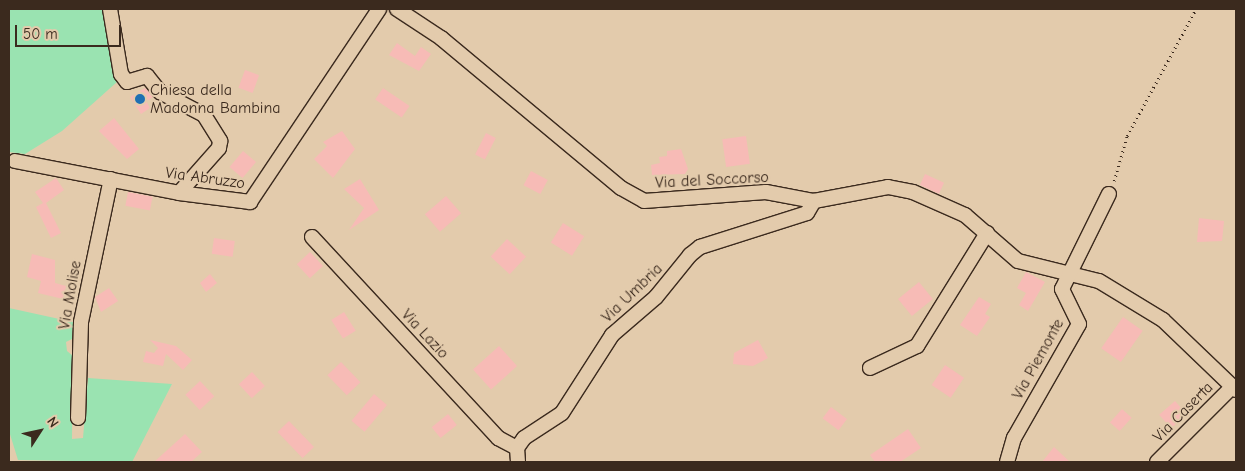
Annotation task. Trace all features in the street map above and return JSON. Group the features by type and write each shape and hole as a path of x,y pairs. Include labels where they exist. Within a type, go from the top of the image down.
{"street":[{"path":"110,9 121,74 127,82 147,76 160,92 204,115 220,141 219,148 179,193"},
{"name":"Via Abruzzo","path":"15,161 179,193 250,202 379,9"},
{"name":"Via del Soccorso","path":"398,9 441,38 621,188 644,201 766,192 814,201 899,187 965,215 1018,261 1098,281 1162,320 1235,388"},
{"name":"Via Molise","path":"78,418 81,322 110,180"},
{"path":"1069,275 1108,194"},
{"name":"Via Umbria","path":"518,455 524,438 562,412 612,335 656,297 695,251 807,213 814,201"},
{"path":"870,368 917,346 987,233"},
{"name":"Via Lazio","path":"312,237 498,438 518,455"},
{"name":"Via Piemonte","path":"1007,462 1014,438 1078,324 1062,289 1069,275"},
{"name":"Via Caserta","path":"1157,462 1235,388"}],"path":[{"path":"1108,194 1132,128 1196,9"}],"green space":[{"path":"9,9 106,9 117,82 62,131 25,154 9,152"},
{"path":"9,308 73,322 72,339 66,342 67,351 73,356 72,439 83,438 88,378 172,384 132,462 18,460 9,431"}],"building":[{"path":"397,43 415,56 421,47 431,54 419,71 389,55"},
{"path":"245,70 259,75 253,93 239,88"},
{"name":"Chiesa della Madonna Bambina","path":"145,88 153,97 146,101 150,108 141,114 130,97"},
{"path":"383,88 410,106 402,118 375,100"},
{"path":"114,118 139,149 127,159 99,131"},
{"path":"342,131 355,149 333,178 314,159 327,146 323,142"},
{"path":"486,133 496,138 485,159 475,154"},
{"path":"746,136 750,164 726,167 722,139"},
{"path":"681,149 688,169 685,174 652,175 651,165 660,163 659,157 667,156 667,151"},
{"path":"243,151 256,162 243,178 230,167"},
{"path":"531,171 548,180 540,194 523,185"},
{"path":"925,174 944,183 939,194 920,185"},
{"path":"56,178 64,190 46,203 61,233 51,238 36,207 43,203 35,192"},
{"path":"360,179 379,210 349,230 364,208 344,189"},
{"path":"128,192 153,197 150,211 125,206"},
{"path":"446,196 461,213 440,232 425,214"},
{"path":"1199,218 1224,221 1222,241 1197,242"},
{"path":"563,223 584,236 572,256 551,243"},
{"path":"214,238 235,241 233,257 212,254"},
{"path":"507,239 526,257 510,274 491,257"},
{"path":"310,252 323,266 310,278 297,264"},
{"path":"32,254 55,260 55,283 66,286 63,299 38,293 41,281 27,277"},
{"path":"1026,272 1045,282 1028,311 1019,305 1026,293 1017,288"},
{"path":"210,274 217,283 206,292 200,283"},
{"path":"919,282 933,299 912,316 898,299"},
{"path":"109,288 118,301 101,312 95,297"},
{"path":"979,297 991,304 985,314 990,317 977,336 960,325"},
{"path":"344,312 356,331 343,339 331,320"},
{"path":"1123,317 1143,331 1121,362 1101,348"},
{"path":"150,340 176,346 192,360 183,370 166,354 163,366 143,362 146,351 154,353 158,348"},
{"path":"758,340 768,358 753,366 733,364 734,353"},
{"path":"499,346 517,366 491,389 473,369"},
{"path":"341,362 360,382 347,395 327,375"},
{"path":"945,365 964,378 951,398 932,385"},
{"path":"252,372 265,386 252,398 239,384"},
{"path":"200,381 214,396 200,410 185,395"},
{"path":"374,394 387,405 365,432 352,421"},
{"path":"1175,401 1187,415 1171,428 1159,415"},
{"path":"831,407 847,419 839,430 823,418"},
{"path":"1122,409 1132,418 1120,431 1110,422"},
{"path":"448,414 457,425 440,438 432,427"},
{"path":"289,421 314,447 302,458 277,432"},
{"path":"908,429 921,448 900,462 875,462 870,455"},
{"path":"185,434 202,452 191,462 154,462"},
{"path":"1054,447 1070,462 1042,462"}],"place":[{"name":"Chiesa della Madonna Bambina","path":"140,99"}]}
